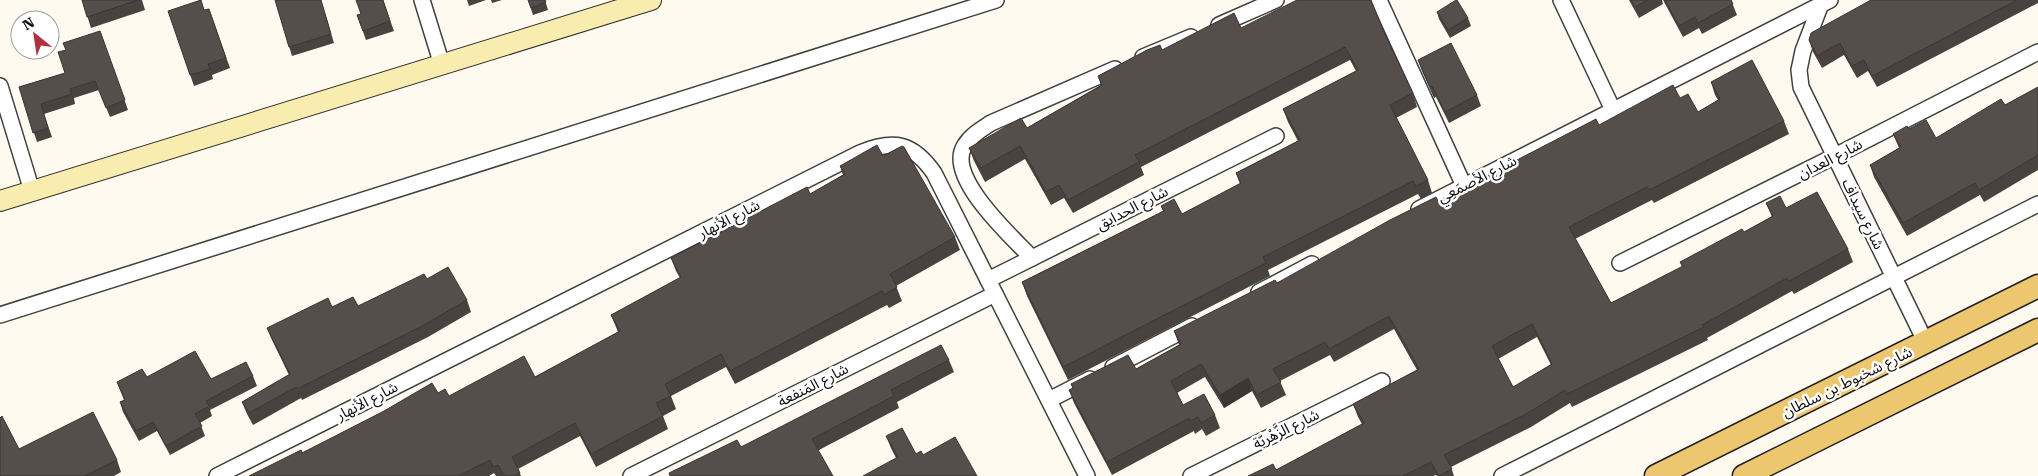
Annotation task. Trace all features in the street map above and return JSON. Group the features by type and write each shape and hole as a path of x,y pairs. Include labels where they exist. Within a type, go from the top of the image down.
{"main road":[{"name":"شارع شخبوط بن سلطان","path":"1656,476 2038,286"},
{"path":"1744,476 2038,330"}],"street":[{"path":"422,0 442,65"},
{"path":"0,201 651,0"},
{"path":"0,315 996,0"},
{"path":"1032,258 969,186 960,162 964,146 978,132 991,123 1276,0"},
{"path":"1379,0 1464,186"},
{"path":"1560,0 1613,110"},
{"name":"شارع الأصمَعِي","path":"1403,218 1825,2"},
{"name":"شارع سيداف","path":"1825,2 1803,51 1799,70 1801,87 1926,343"},
{"name":"شارع العدان","path":"1620,263 2038,52"},
{"path":"0,86 32,191"},
{"name":"شارع الحدايق","path":"988,280 1276,136"},
{"name":"شارع الأنهار","path":"217,476 875,147 905,146 926,162 996,294 1087,476"},
{"path":"1502,476 2038,204"},
{"path":"1244,300 1323,259"},
{"name":"شارع المَنفعة","path":"631,476 996,294"},
{"path":"1049,400 1208,318"},
{"name":"شارع الزَّهْريّة","path":"1191,476 1382,381"}],"building":[{"path":"82,0 138,0 87,17"},
{"path":"201,0 204,10 209,9 226,58 208,64 210,69 190,75 168,11"},
{"path":"275,0 321,0 331,34 289,47"},
{"path":"356,0 383,0 390,21 363,31 357,15 361,14"},
{"path":"528,0 545,0 546,2 531,8"},
{"path":"1297,0 1371,0 1413,93 1390,105 1428,180 1416,186 1413,181 1263,257 1266,263 1063,367 1022,282 1164,211 1161,206 1174,199 1182,214 1241,183 1236,173 1300,140 1283,109 1358,70 1345,47 1135,155 1139,162 1068,200 1059,185 1046,192 1020,146 981,168 969,148 1021,118 1027,128 1102,85 1098,76 1147,50 1160,45 1162,50 1234,13 1241,28"},
{"path":"1456,0 1468,18 1448,30 1437,12"},
{"path":"1631,0 1648,0 1635,7"},
{"path":"1665,0 1731,0 1733,4 1698,23 1695,17 1679,26"},
{"path":"1871,0 2017,0 1872,76 1864,60 1852,66 1840,43 1817,56 1809,40 1811,33"},
{"path":"100,31 125,100 106,108 95,81 70,89 72,94 41,104 48,128 33,133 19,87 65,73 60,58 60,52 66,50 63,43"},
{"path":"1451,43 1477,95 1445,112 1432,86 1430,87 1418,60"},
{"path":"1752,60 1784,121 1649,190 1647,187 1569,227 1611,303 1683,266 1680,262 1742,229 1744,232 1773,216 1766,203 1780,196 1786,208 1817,192 1848,249 1789,281 1787,278 1702,325 1704,327 1567,394 1565,390 1526,414 1444,455 1452,469 1439,476 1431,462 1403,476 1248,476 1273,464 1276,470 1364,423 1353,404 1419,369 1389,316 1329,349 1325,342 1273,369 1281,382 1257,395 1248,378 1220,395 1201,364 1171,381 1183,405 1204,394 1215,415 1201,423 1198,417 1190,421 1189,418 1107,462 1069,390 1073,388 1071,384 1128,355 1136,369 1181,344 1174,331 1275,280 1277,283 1390,220 1436,197 1438,201 1596,119 1599,125 1673,85 1680,98 1688,94 1698,112 1720,99 1711,82","holes":["1532,324 1552,364 1513,387 1492,346"]},
{"path":"2038,87 2038,155 1979,190 1975,183 1903,223 1870,165 1901,147 1893,134 1907,126 1909,129 1926,120 1936,138 2001,99 2005,105"},
{"path":"877,145 883,156 902,146 904,147 955,237 890,274 897,287 884,295 882,291 730,371 721,354 665,384 671,396 656,403 663,416 591,454 575,423 512,457 520,473 514,476 504,476 498,465 493,467 490,460 458,476 249,476 301,450 302,453 384,411 432,383 438,393 445,389 449,396 524,356 535,377 620,331 611,315 681,277 671,258 807,187 810,194 845,174 840,166"},
{"path":"448,267 467,300 424,325 297,389 296,387 249,413 242,402 290,374 267,328 328,298 332,307 353,297 358,306 424,274 427,279"},
{"path":"941,345 949,360 891,390 894,396 812,439 833,476 670,476 669,473 737,440 741,447"},
{"path":"195,351 211,379 246,362 253,376 206,401 209,406 195,414 202,426 166,446 153,422 136,431 120,402 125,400 117,382 142,369 147,377"},
{"path":"93,412 117,460 84,476 0,476 0,418 2,416 19,449"},
{"path":"902,428 916,454 921,451 923,455 955,437 977,476 863,476 898,457 886,436"}]}
